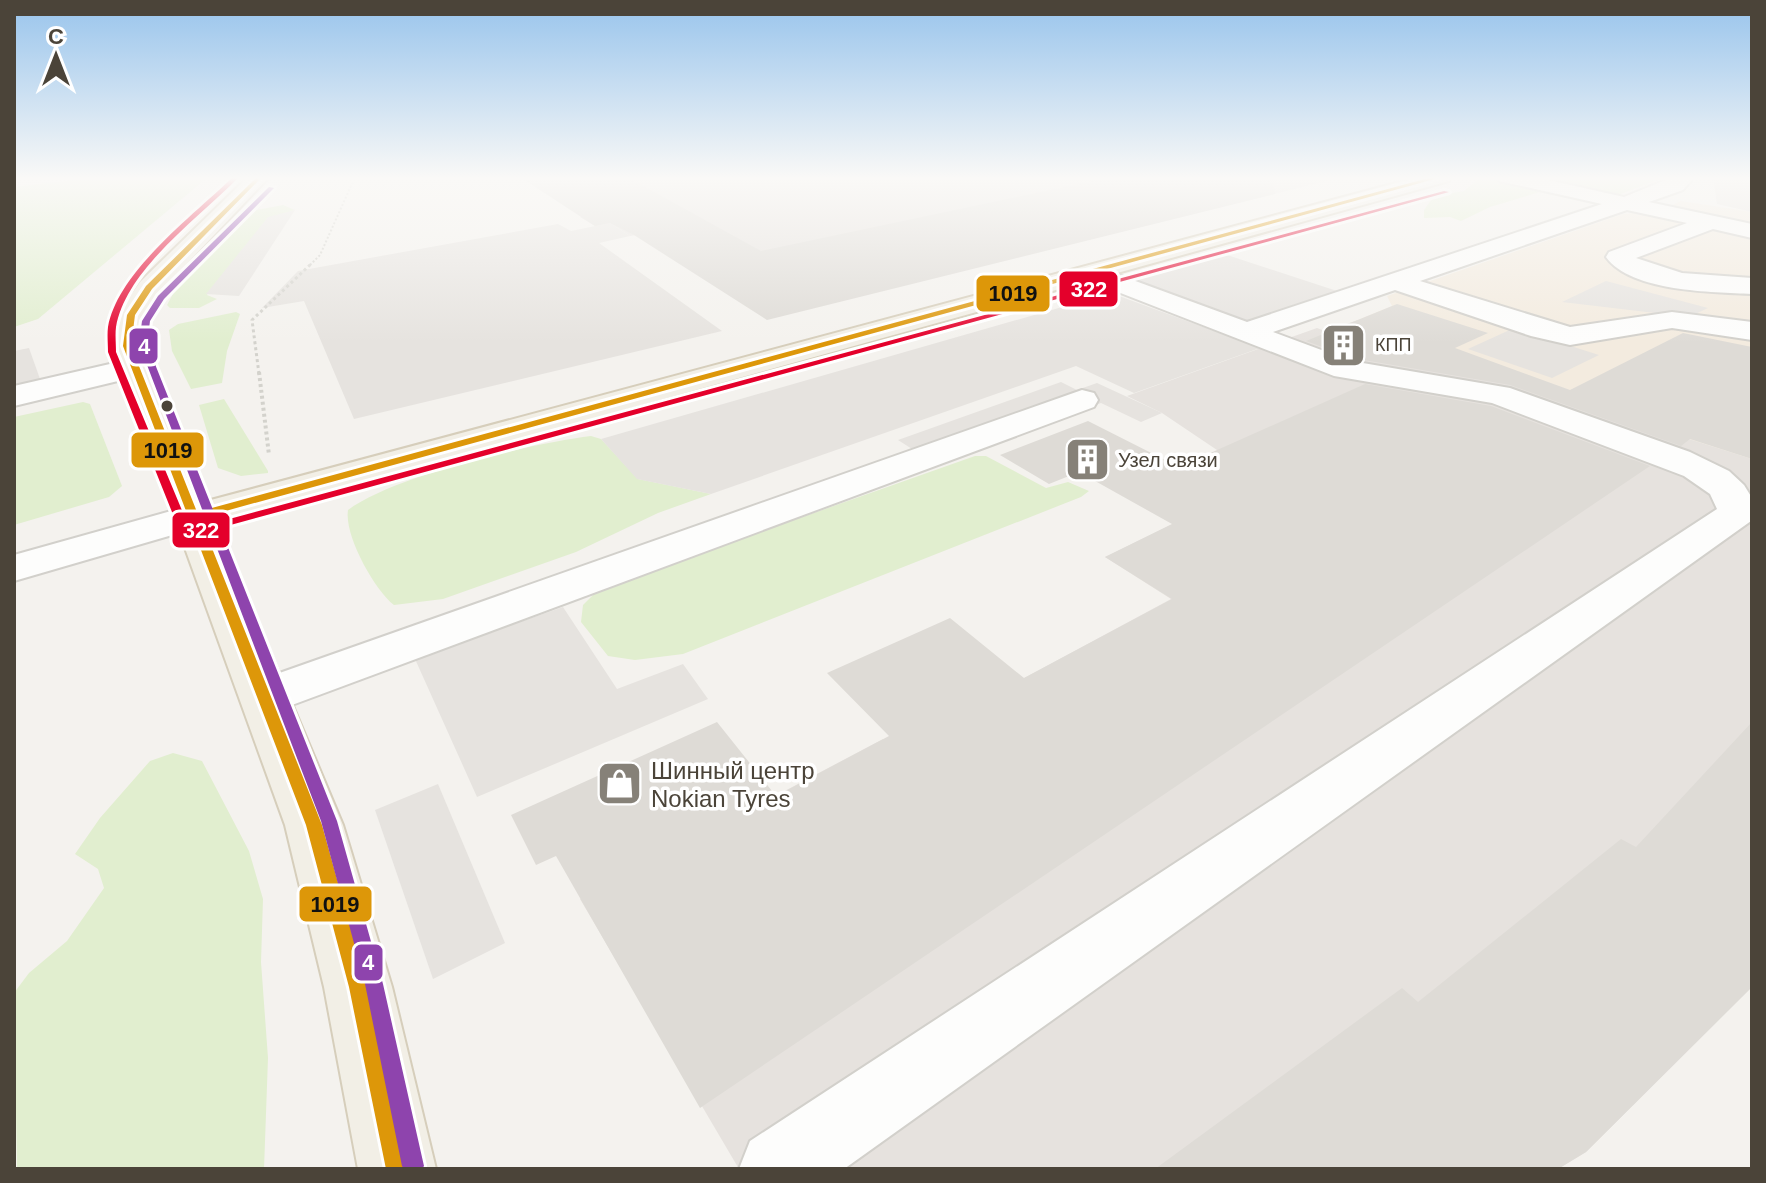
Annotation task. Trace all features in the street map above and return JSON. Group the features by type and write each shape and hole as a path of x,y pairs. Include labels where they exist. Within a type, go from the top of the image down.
{"main road":[{"path":"206,232 139,301 131,315 127,346 196,516 314,825 337,900 397,1169"},
{"path":"196,516 1240,232"}],"lane":[{"path":"1245,332 1536,232"},
{"path":"1686,232 1618,257 1627,265 1650,273 1703,283 1752,286"},
{"path":"1725,232 1752,245"},
{"path":"778,1169 1737,513 1736,500 1728,489 1705,472 1544,411 1473,388 1358,373 1091,273"},
{"path":"1394,281 1541,330 1570,336 1672,320 1752,331"},
{"path":"14,396 136,367"},
{"path":"266,696 1082,400"},
{"path":"14,568 196,516"}],"path":[{"path":"274,496 252,320 320,255 330,232"}],"shaded area":[{"path":"256,232 281,232 239,296 206,294"},
{"path":"513,232 624,232 630,236 599,243 722,331 354,419 304,301 262,308 298,271"},
{"path":"624,232 1119,232 767,319 642,234 630,236"},
{"path":"1571,232 1752,232 1752,459 1626,419 1358,320 1392,306 1387,296"},
{"path":"1224,254 1337,291 1243,323 1131,281"},
{"path":"1606,281 1708,308 1689,317 1562,302"},
{"path":"1111,293 1260,348 1134,393 1076,366 711,494 637,479 601,439"},
{"path":"1358,320 1626,419 1752,459 1752,987 1586,1152 1558,1169 739,1169 580,899 883,739 894,748 1171,599 1105,557 1270,477 1217,450 1162,413 1127,396 1317,328 1325,331"},
{"path":"1514,328 1599,355 1552,378 1468,349"},
{"path":"29,348 40,379 14,385 14,351"},
{"path":"1061,382 1077,390 1097,383 1162,413 1141,422 1101,403 937,465 898,440"},
{"path":"563,607 617,689 683,664 708,699 477,797 415,659"},
{"path":"438,784 505,943 433,979 375,810"}],"green space":[{"path":"14,232 142,232 38,319 14,327"},
{"path":"228,232 257,232 207,295 217,299 199,308 170,308 167,305 175,290"},
{"path":"236,312 240,314 227,351 222,383 191,389 172,351 169,330 178,324"},
{"path":"224,399 268,473 241,476 218,468 199,405"},
{"path":"83,402 90,404 122,486 109,497 14,525 14,417"},
{"path":"591,436 601,439 638,479 711,494 658,513 576,552 443,599 394,605 378,587 356,547 348,510 369,497 429,473 535,446"},
{"path":"975,456 986,456 1046,488 1068,482 1089,491 1081,497 683,654 635,660 608,656 581,622 583,605 599,589"},
{"path":"173,753 202,761 249,851 263,899 261,962 268,1058 264,1169 17,1169 14,993 29,973 67,941 104,888 98,869 75,854 100,818 150,761"}],"building":[{"path":"628,232 727,232 761,251 850,232 1121,232 767,320"},
{"path":"1397,304 1488,333 1455,348 1570,390 1683,333 1752,347 1752,459 1690,439 1681,446 1510,385 1352,358 1306,341"},
{"path":"1365,384 1491,406 1650,466 700,1108 556,856 536,865 511,815 717,722 776,796 889,736 827,673 950,618 1024,678 1172,599 1105,557 1172,524 1079,472 1049,484 1000,455 1088,421 1179,467"},
{"path":"1752,722 1752,987 1586,1152 1558,1169 1155,1169 1402,988 1418,1002 1621,839 1636,847"}],"transit line":[{"name":"322","path":"177,232 135,279 121,303 112,327 112,352 181,522 194,532 1298,232"},
{"name":"1019","path":"205,232 149,288 131,315 127,346 314,825 358,987 397,1169"},
{"name":"4","path":"227,232 161,298 146,321 143,344 329,821 374,984 413,1166"},
{"name":"1019","path":"196,516 1237,232"}],"place":[{"name":"КПП","path":"1344,345"},
{"name":"Узел связи","path":"1087,460"},
{"name":"Шинный центр Nokian Tyres","path":"620,784"}]}
